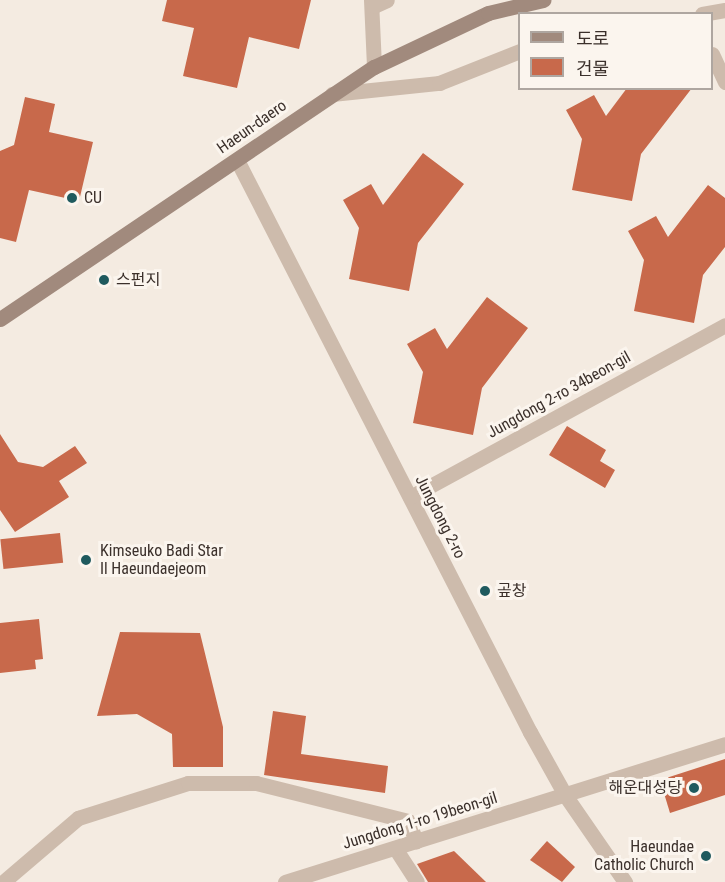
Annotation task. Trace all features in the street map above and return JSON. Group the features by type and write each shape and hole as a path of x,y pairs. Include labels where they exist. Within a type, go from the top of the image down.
{"main road":[{"name":"Haeun-daero","path":"0,319 374,67 488,13 543,0"}],"street":[{"path":"374,67 378,2"},
{"path":"332,94 438,84 518,51"},
{"path":"713,58 725,82"},
{"name":"Jungdong 2-ro","path":"237,160 565,795 625,882"},
{"name":"Jungdong 2-ro 34beon-gil","path":"410,497 725,325"},
{"name":"Jungdong 1-ro 19beon-gil","path":"285,882 725,744"},
{"path":"3,882 78,818 188,783 256,783 408,821 416,841"},
{"path":"395,848 417,882"}],"building":[{"path":"167,0 311,0 299,49 249,37 237,88 183,76 194,28 162,21"},
{"path":"626,90 690,90 641,154 632,201 572,190 582,139 566,110 594,95 606,116"},
{"path":"25,97 55,104 49,132 93,142 79,201 29,190 16,242 0,238 0,151 14,145"},
{"path":"423,153 464,184 418,243 409,291 349,279 359,228 343,200 371,184 383,205"},
{"path":"708,185 725,198 725,247 703,275 694,323 634,311 644,260 628,231 656,216 668,237"},
{"path":"487,297 528,328 482,388 473,435 413,423 423,372 407,344 435,328 447,349"},
{"path":"567,426 606,450 600,461 615,470 605,488 549,455"},
{"path":"0,434 18,462 43,467 75,446 87,463 59,481 69,497 15,532 0,510"},
{"path":"60,533 63,563 3,569 0,539"},
{"path":"39,619 43,659 35,660 36,669 0,673 0,623"},
{"path":"120,632 200,633 223,727 223,767 173,767 172,734 137,714 97,716"},
{"path":"273,711 306,716 301,754 388,766 385,793 264,775"},
{"name":"해운대성당","path":"725,759 725,795 670,813 660,780"},
{"path":"547,841 575,867 562,882 530,860"},
{"path":"454,851 486,882 428,882 417,864"}],"place":[{"name":"CU","path":"72,198"},
{"name":"스펀지","path":"104,280"},
{"name":"Kimseuko Badi Star Il Haeundaejeom","path":"86,560"},
{"name":"곺창","path":"485,591"},
{"name":"해운대성당","path":"694,788"},
{"name":"Haeundae Catholic Church","path":"706,856"}]}
